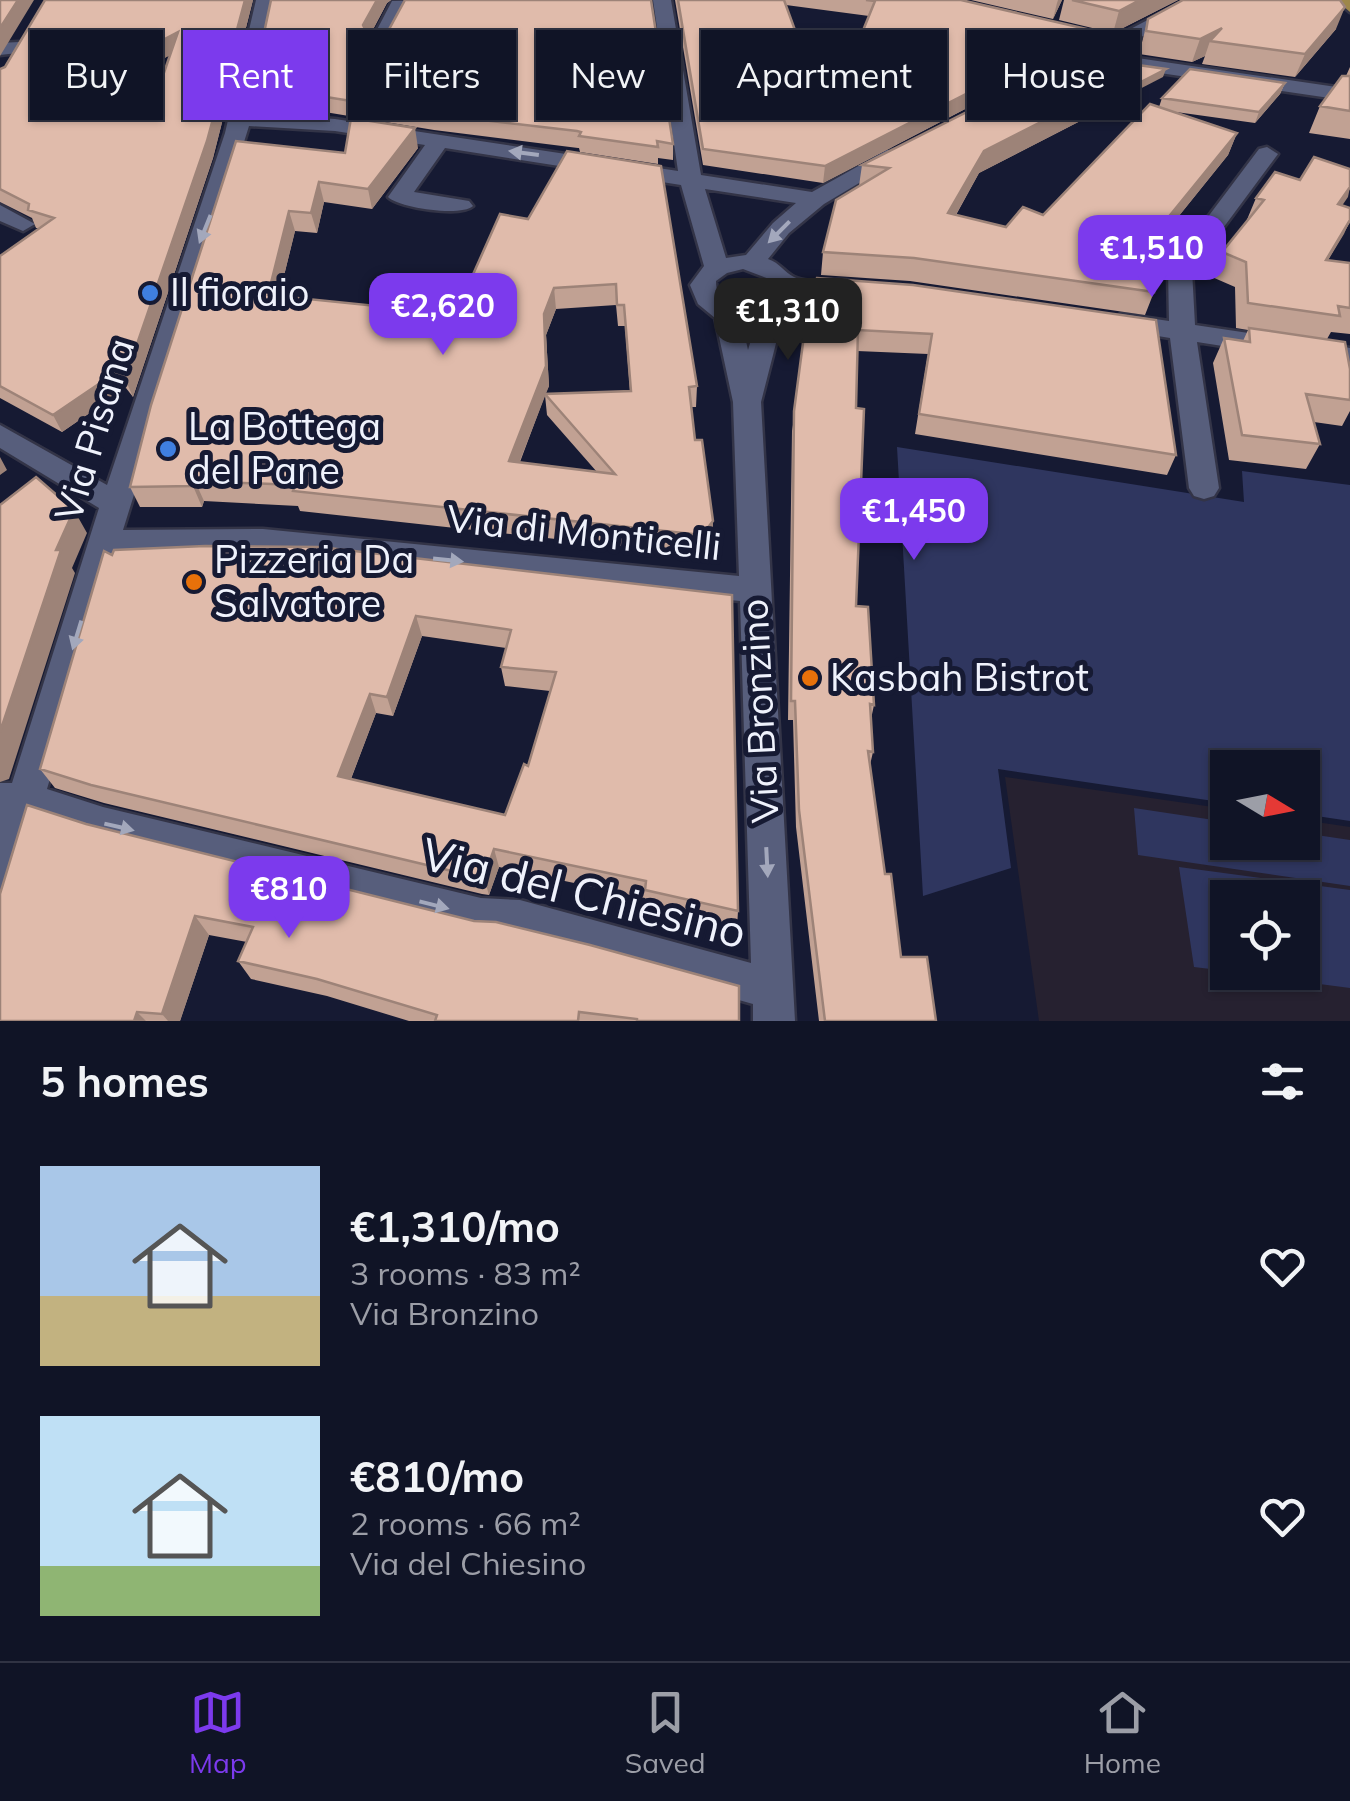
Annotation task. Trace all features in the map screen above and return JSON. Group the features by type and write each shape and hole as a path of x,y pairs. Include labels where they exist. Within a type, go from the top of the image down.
{"main road":[{"path":"1345,0 1350,6"}],"street":[{"name":"Via Pisana","path":"259,30 265,0"},
{"name":"Via Bronzino","path":"662,0 690,177 717,268 704,280 703,294 709,303 727,313 748,402 773,1005"},
{"path":"1140,31 1200,0"},
{"path":"386,30 399,5 458,2"},
{"path":"1140,64 1350,95"},
{"name":"Via Pisana","path":"0,884 13,799 106,542 175,312 242,120"},
{"path":"258,120 335,125 815,199"},
{"path":"439,141 399,197 460,206"},
{"path":"753,263 777,233 815,199 920,142"},
{"path":"1204,488 1182,331 1180,270 1267,154"},
{"path":"0,212 23,224"},
{"path":"717,268 753,263 774,270 787,284 870,290"},
{"name":"Via Bronzino","path":"748,402 772,311 786,299 787,284"},
{"path":"727,313 746,316 772,311"},
{"path":"1095,319 1350,357"},
{"path":"0,436 116,504"},
{"name":"Via di Monticelli","path":"106,542 262,541 755,590"},
{"name":"Via del Chiesino","path":"13,799 481,918 520,919 773,1005"}],"shaded area":[{"path":"897,447 1244,502 1242,471 1350,485 1350,821 1320,817 1320,750 1210,750 1210,800 998,769 1011,868 923,896"},
{"path":"1005,777 1210,807 1210,860 1320,860 1320,823 1350,827 1350,1021 1039,1021"},
{"path":"1134,808 1210,819 1210,860 1320,860 1320,836 1350,840 1350,886 1320,880 1138,855"},
{"path":"1179,867 1276,880 1210,880 1210,969 1194,967"},
{"path":"1320,886 1350,890 1350,988 1320,984"}],"building":[{"path":"0,0 18,0 0,28"},
{"path":"45,0 245,0 237,30 183,30 183,120 213,120 125,379 118,371 53,415 0,386 0,256 54,218 28,210 29,204 0,189 0,69 5,67"},
{"path":"271,0 377,0 363,25 366,30 348,30 348,100 328,97 328,30 265,30"},
{"path":"405,0 651,0 656,30 536,30 536,120 669,120 673,144 657,141 658,147 579,136 581,132 483,120 516,120 516,30 389,30"},
{"path":"678,0 784,0 795,30 701,30 701,120 915,120 825,166 703,149"},
{"path":"866,0 961,0 1091,30 967,30 967,93 947,104 947,30 863,30 875,1"},
{"path":"1072,0 1140,0 1119,11"},
{"path":"1183,0 1340,0 1345,7 1305,54 1210,41 1222,28 1200,39 1146,31 1148,19"},
{"path":"1140,65 1166,69 1140,82"},
{"path":"1190,69 1285,83 1259,112 1162,98"},
{"path":"1342,76 1350,76 1350,111 1320,106"},
{"path":"1150,104 1237,133 1158,230 1154,292 914,258 823,252 836,200 889,168 862,165 967,112 967,120 1045,120 984,151 948,213 1006,227 1023,207 1043,215 1135,120 1140,120"},
{"path":"351,120 415,128 368,189 319,182 311,213 289,211 268,295 376,306 379,299 458,308 500,214 528,219 567,151 661,166 697,386 689,387 695,440 702,440 713,521 702,535 293,491 295,485 195,481 193,486 130,487 151,405 236,141 345,153","holes":["616,284 617,305 624,305 631,391 545,394 615,474 509,461 546,366 544,314 554,288"]},
{"path":"1314,157 1350,169 1350,187 1338,204 1350,208 1350,220 1326,260 1350,263 1350,308 1338,306 1340,316 1248,303 1246,262 1222,252 1264,200 1256,198 1275,172 1300,180"},
{"path":"817,278 913,285 1156,320 1176,455 919,414 932,334 858,330 856,408 864,409 856,606 868,607 874,705 870,704 873,752 868,751 885,874 891,874 901,957 927,957 936,1021 825,1021 799,810 795,701 791,701 794,411 811,282 816,283"},
{"path":"1249,328 1345,342 1350,400 1306,394 1320,444 1242,435 1224,338 1250,342"},
{"path":"36,477 74,510 56,550 61,550 0,732 0,505"},
{"path":"320,547 732,595 738,911 645,890 646,881 494,849 484,878 477,877 91,785 40,769 104,551 112,555 114,550","holes":["416,616 511,630 501,667 556,672 528,766 524,764 505,815 338,776 370,694 387,697"]},
{"path":"27,805 86,824 474,921 496,922 590,945 739,986 739,1021 637,1021 579,1012 578,1021 435,1021 437,1015 317,979 238,961 253,927 195,916 162,1014 137,1012 134,1021 0,1021 0,894"}],"place":[{"name":"Il fioraio","path":"150,293"},
{"name":"La Bottega del Pane","path":"168,449"},
{"name":"Pizzeria Da Salvatore","path":"194,582"},
{"name":"Kasbah Bistrot","path":"810,678"}]}
